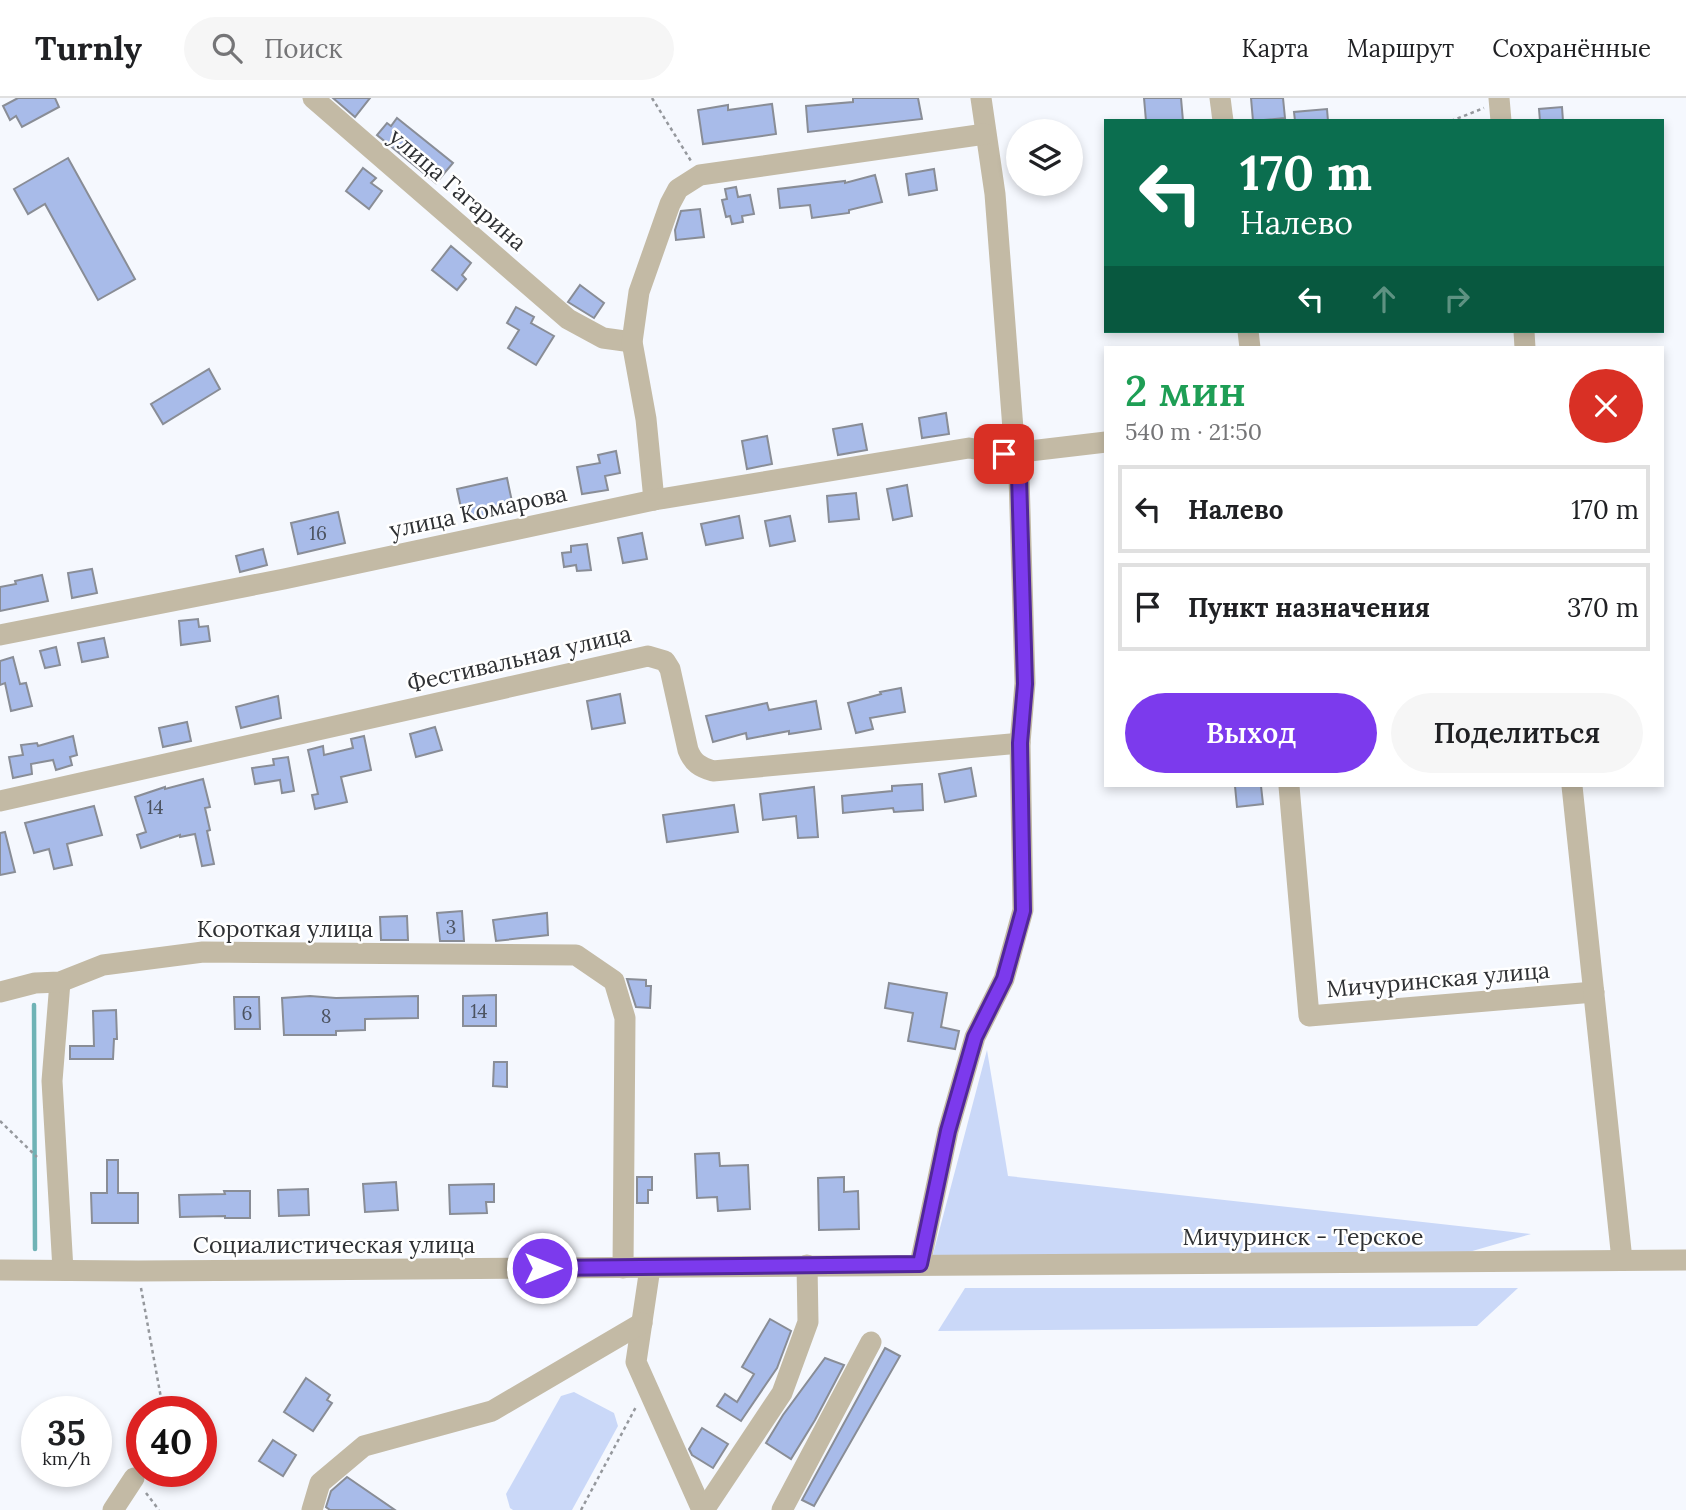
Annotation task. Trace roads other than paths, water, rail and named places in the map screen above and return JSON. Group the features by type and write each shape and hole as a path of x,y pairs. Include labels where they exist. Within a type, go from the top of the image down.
{"street":[{"name":"улица Гагарина","path":"313,98 568,319 603,338 632,342"},
{"path":"920,1264 948,1131 975,1037 1004,979 1023,911 1020,743 1025,684 1019,475 1004,454 1013,429 991,151 985,134 981,98"},
{"path":"1220,98 1223,119"},
{"path":"654,500 646,419 632,342 639,292 670,204 678,189 700,175 985,134"},
{"name":"улица Комарова","path":"0,635 284,579 654,500 969,448 1004,454 1104,442"},
{"name":"Фестивальная улица","path":"0,801 648,656 665,661 670,668 692,761 713,771 1020,743"},
{"name":"Мичуринская улица","path":"1289,787 1309,1016 1594,992"},
{"path":"1572,787 1622,1260"},
{"name":"Короткая улица","path":"0,992 35,983 60,982 103,965 203,952 576,955 614,981 625,1018 623,1268"},
{"path":"60,982 52,1081 63,1270"},
{"name":"Мичуринск - Терское","path":"920,1264 1686,1260"},
{"name":"Социалистическая улица","path":"0,1270 138,1272 920,1264"},
{"path":"703,1510 782,1394 808,1322 807,1265"},
{"path":"650,1268 636,1362 703,1510"},
{"path":"313,1510 320,1483 364,1446 492,1411 642,1323"},
{"path":"782,1510 871,1342"},
{"path":"113,1510 128,1487"}],"waterway":[{"path":"34,1005 35,1249"}]}
